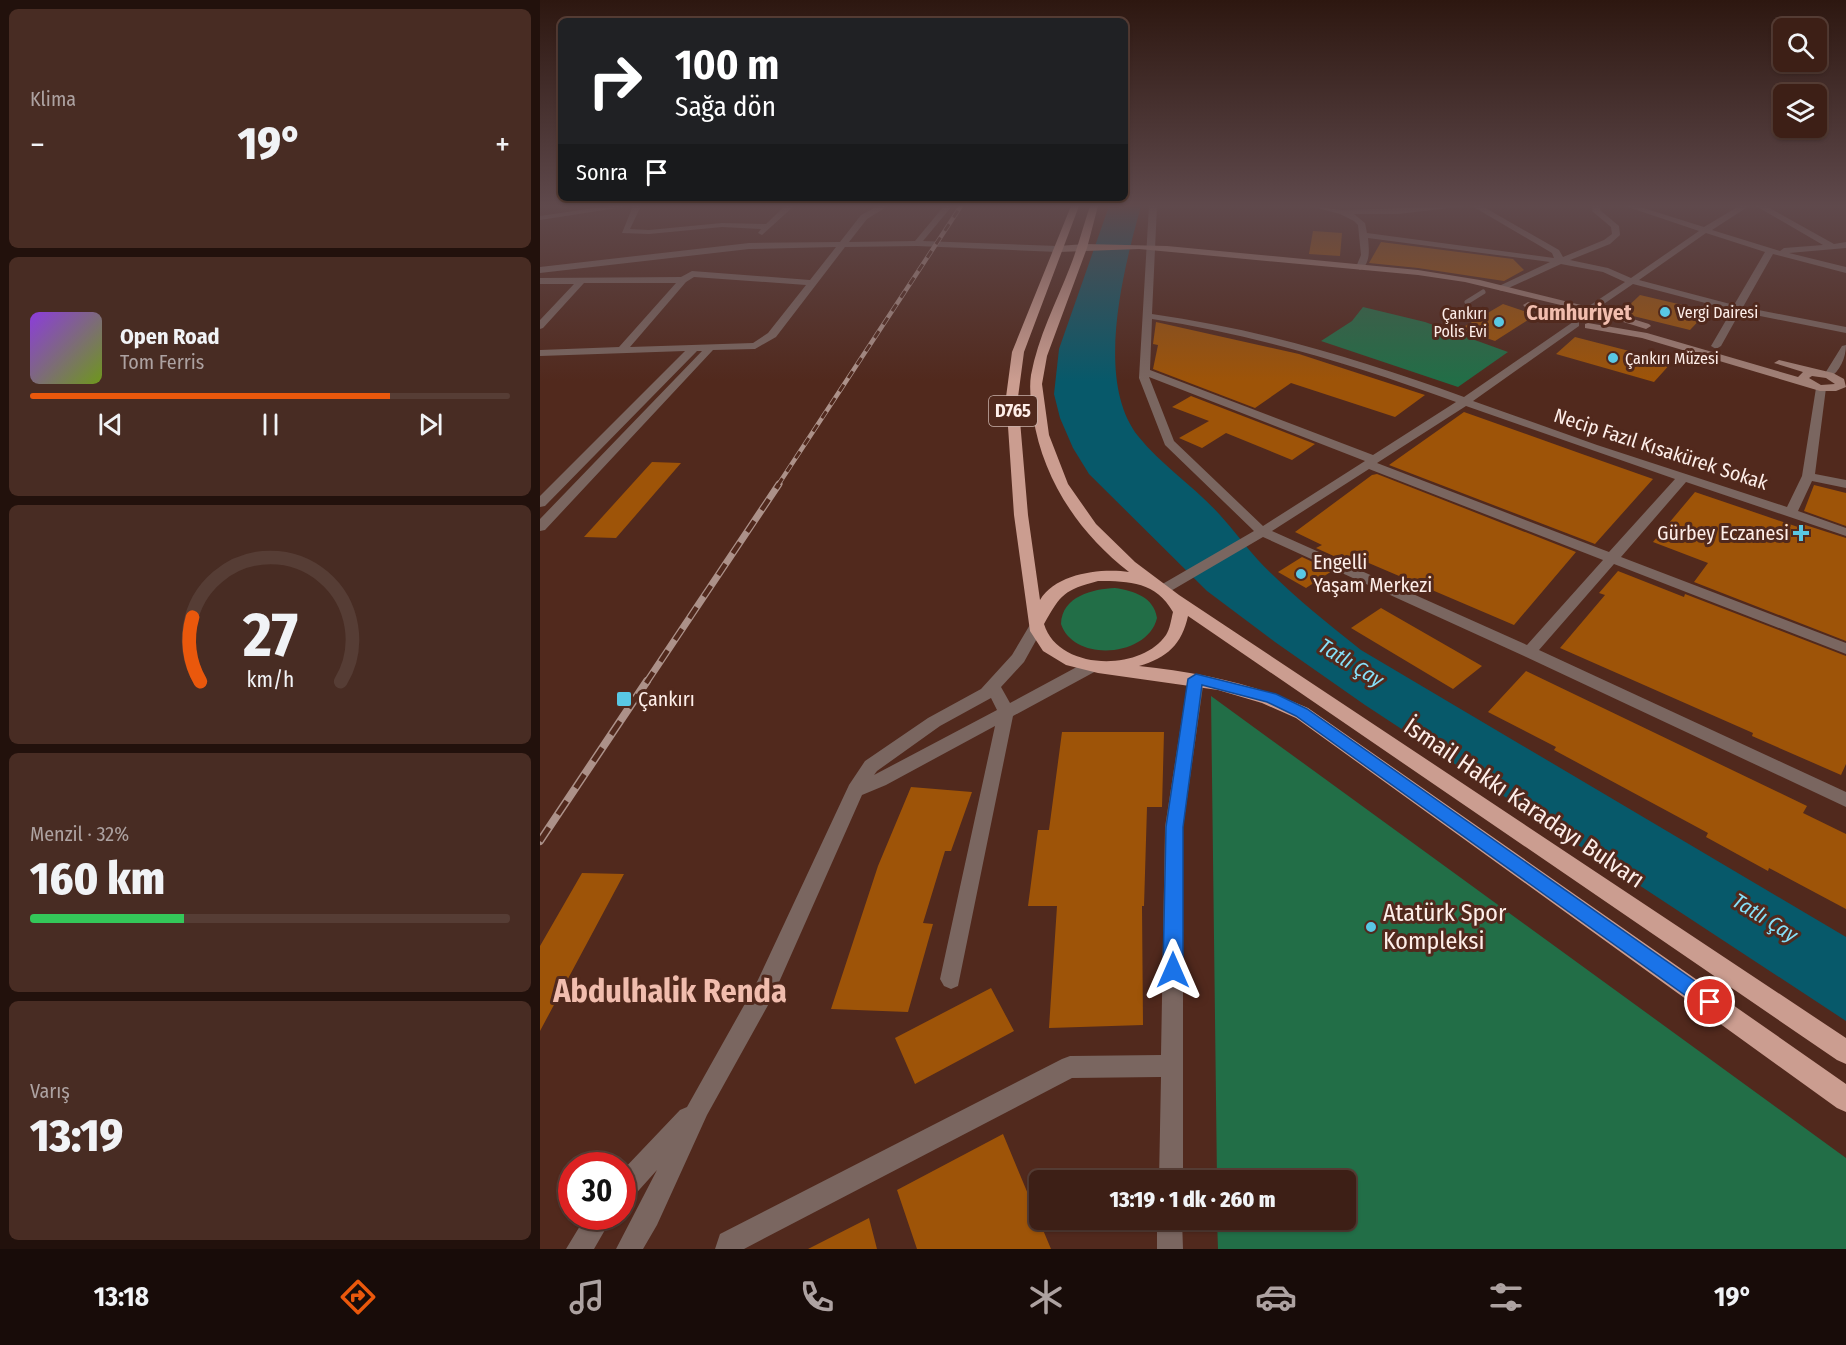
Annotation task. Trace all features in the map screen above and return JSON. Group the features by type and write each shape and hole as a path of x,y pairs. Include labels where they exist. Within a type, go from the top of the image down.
{"highway":[{"name":"D765","path":"1036,626 1021,515 1012,397 1018,352 1052,264"},
{"name":"İsmail Hakkı Karadayı Bulvarı","path":"1076,264 1038,370 1036,388 1044,447 1060,482 1086,523 1124,561 1163,589 1846,1052"},
{"path":"1092,666 1132,663 1162,650 1172,640 1179,629 1181,618 1179,607 1163,589 1118,575 1100,575 1075,582 1054,593 1044,603 1036,626 1041,638 1050,649 1063,657 1092,666 1196,679 1271,698 1302,713 1846,1099"}],"main road":[{"path":"1275,264 1416,279 1483,292 1571,322 1643,335 1846,393"},
{"path":"1324,264 1449,277 1549,301 1588,307 1716,346 1846,381"},
{"path":"1571,322 1562,314 1564,310 1588,307"},
{"path":"1588,326 1608,323 1611,319 1607,314"},
{"path":"1808,383 1803,375 1810,372 1828,375 1842,384 1839,387 1826,388"}],"street":[{"path":"540,270 590,264"},
{"path":"540,353 755,346 772,335 826,264"},
{"path":"1147,264 1148,316 1144,378 1169,442 1262,532 1529,652 1846,800"},
{"path":"1502,288 1553,264"},
{"path":"1576,264 1605,270 1631,281 1738,309 1846,330"},
{"path":"1588,307 1656,264"},
{"path":"1716,346 1764,264"},
{"path":"1824,264 1846,270"},
{"path":"622,350 683,280 692,274 812,283"},
{"path":"540,282 683,280"},
{"path":"540,326 581,281"},
{"name":"Necip Fazıl Kısakürek Sokak","path":"1148,316 1198,322 1290,344 1406,379 1464,402 1846,532"},
{"path":"1163,589 1262,532 1464,402 1571,322"},
{"path":"540,503 693,349"},
{"path":"540,527 709,349"},
{"path":"1828,375 1845,350"},
{"path":"1145,372 1613,560 1846,649"},
{"path":"1791,512 1808,476 1826,388"},
{"path":"1808,476 1846,484"},
{"path":"1529,652 1613,560 1683,478"},
{"path":"629,1249 648,1216 699,1107 764,991 855,790 871,766 934,722 987,693 1018,658 1036,626"},
{"path":"855,790 880,780 1092,666"},
{"path":"1171,1170 1174,827 1196,679"},
{"path":"951,979 1006,711 993,686"},
{"path":"728,1249 729,1243 1070,1067 1172,1066"},
{"path":"636,1175 699,1107"},
{"path":"579,1249 591,1230"},
{"path":"1170,1230 1170,1249"}],"lane":[{"path":"1467,302 1483,292"}],"green space":[{"path":"1363,307 1425,322 1508,352 1458,387 1321,341 1352,321"},
{"path":"1115,588 1136,593 1152,605 1157,618 1151,631 1140,641 1110,650 1095,650 1080,645 1068,637 1061,624 1067,607 1089,592"},
{"name":"Atatürk Spor Kompleksi","path":"1211,696 1846,1158 1846,1249 1218,1249 1217,1230 1356,1230 1356,1170 1217,1170"}],"water":[{"name":"Tatlı Çay","path":"1089,264 1126,264 1117,323 1115,355 1118,385 1125,413 1147,447 1225,520 1258,560 1282,584 1361,650 1846,937 1846,1021 1365,705 1207,591 1089,474 1073,448 1060,418 1054,394 1059,349"}],"building":[{"path":"1382,264 1518,264 1524,270 1504,281"},
{"name":"Vergi Dairesi","path":"1640,295 1708,311 1690,330 1621,313"},
{"name":"Çankırı Polis Evi","path":"1503,304 1536,315 1495,341 1460,329"},
{"path":"1156,322 1299,354 1425,395 1395,417 1291,383 1255,408 1153,369 1158,345 1153,344"},
{"name":"Çankırı Müzesi","path":"1575,337 1672,362 1654,382 1556,354"},
{"path":"1191,396 1315,444 1292,460 1226,433 1202,448 1179,438 1209,421 1172,407"},
{"path":"1464,412 1653,479 1595,544 1389,465"},
{"path":"652,462 681,463 616,538 584,537"},
{"path":"1377,474 1576,552 1514,625 1364,561 1361,564 1351,559 1347,562 1316,548 1322,545 1295,532 1372,475"},
{"path":"1814,485 1846,493 1846,526 1804,511"},
{"path":"1695,492 1798,527 1799,523 1846,538 1846,641 1694,582 1708,563 1653,542"},
{"name":"Engelli Yaşam Merkezi","path":"1302,557 1332,571 1306,588 1278,572"},
{"path":"1618,571 1684,597 1685,594 1846,656 1846,764 1841,775 1752,736 1753,733 1560,648 1605,595 1599,593"},
{"path":"1381,608 1482,666 1453,689 1351,628"},
{"path":"1526,671 1807,806 1803,813 1846,834 1846,909 1769,868 1768,871 1706,837 1708,833 1554,750 1556,747 1488,712"},
{"path":"1062,732 1164,732 1162,807 1147,807 1144,906 1142,906 1143,1025 1049,1028 1057,906 1028,906 1038,830 1049,830"},
{"path":"911,787 972,792 951,851 945,851 923,923 933,924 908,1012 831,1009 878,866"},
{"path":"582,873 624,874 540,1031 540,946"},
{"path":"991,988 1014,1031 915,1084 895,1038"},
{"path":"1003,1134 1029,1196 1029,1230 1043,1230 1051,1249 917,1249 897,1190"},
{"path":"869,1218 877,1249 808,1249"}],"railway":[{"path":"778,485 923,264"},
{"path":"646,683 779,484"},
{"path":"540,841 647,681"}],"place":[{"name":"Vergi Dairesi","path":"1665,312"},
{"name":"Çankırı Polis Evi","path":"1499,322"},
{"name":"Çankırı Müzesi","path":"1613,358"},
{"name":"Gürbey Eczanesi","path":"1801,533"},
{"name":"Engelli Yaşam Merkezi","path":"1301,574"},
{"name":"Çankırı","path":"624,699"},
{"name":"Atatürk Spor Kompleksi","path":"1371,927"}],"district":[{"name":"Cumhuriyet","path":"1579,312"},
{"name":"Abdulhalik Renda","path":"670,991"}],"route":[{"path":"1173,970 1174,827 1196,679 1271,698 1302,713 1710,1002"}]}
